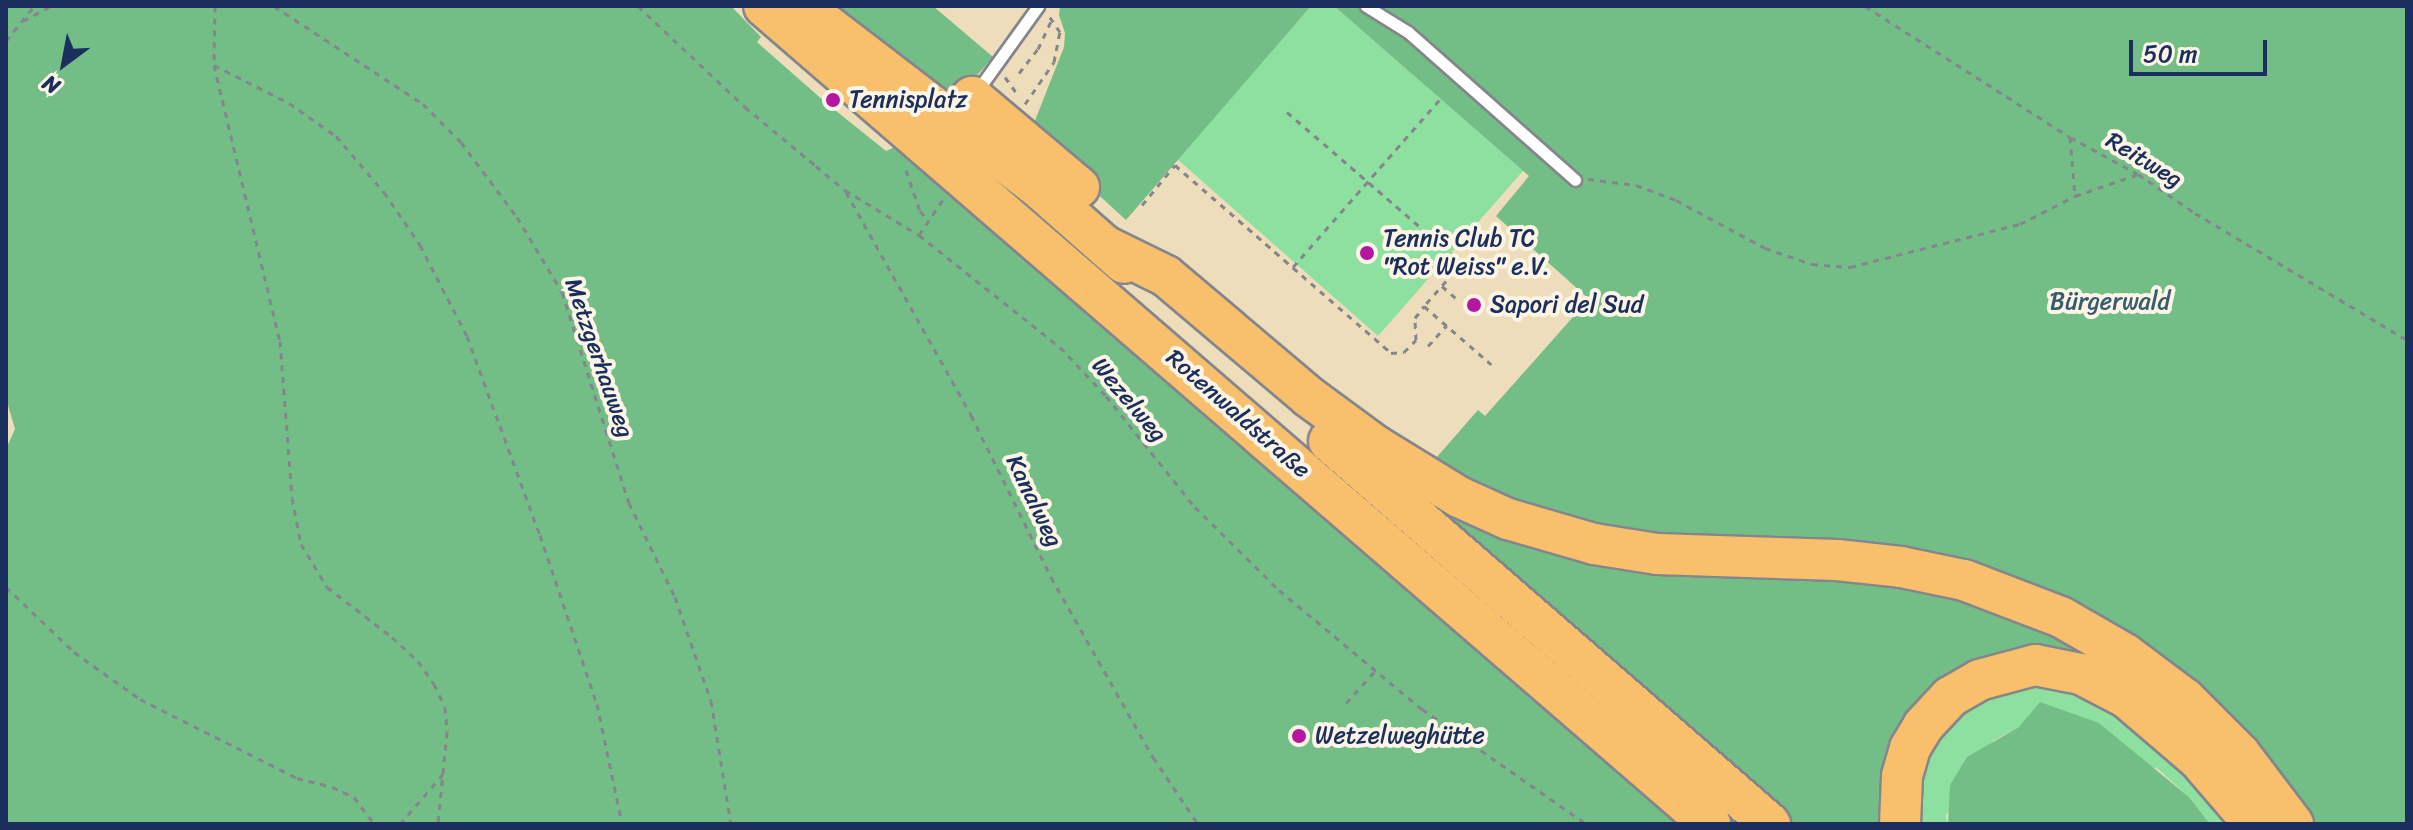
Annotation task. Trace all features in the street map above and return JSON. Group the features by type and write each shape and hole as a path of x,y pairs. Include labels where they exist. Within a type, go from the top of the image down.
{"highway":[{"name":"Rotenwaldstraße","path":"764,6 1710,824"},
{"name":"Rotenwaldstraße","path":"802,6 972,95 1107,212 1166,276"},
{"name":"Rotenwaldstraße","path":"972,95 1039,188 1770,824"},
{"path":"1105,246 1166,276 1260,357 1357,433 1426,479 1508,519 1561,536 1657,554 1837,560 1901,567 1964,580 2061,617 2125,654 2185,699 2240,754 2293,824"},
{"path":"1900,824 1902,776 1910,748 1929,718 1950,697 1979,680 2035,665 2081,674 2127,698 2189,750 2254,824"}],"lane":[{"path":"972,95 1038,6"},
{"path":"1366,6 1408,32 1575,180"}],"path":[{"path":"6,41 34,6"},
{"path":"19,23 51,6"},
{"path":"215,6 214,65 280,341 292,498 301,544 327,587 392,637 418,661 434,684 445,707 446,770 438,824"},
{"name":"Metzgerhauweg","path":"274,6 423,104 461,142 517,217 562,292 629,503 675,597 711,701 731,824"},
{"name":"Wezelweg","path":"638,6 745,107 845,190 919,235 1060,347 1106,396 1166,473 1227,542 1375,671 1470,744 1586,824"},
{"path":"972,95 1008,79 1025,105 1054,62 1060,32 1038,6"},
{"name":"Reitweg","path":"1865,6 2070,137 2138,174 2195,213 2407,340"},
{"path":"1019,73 1038,49 1052,19"},
{"path":"214,65 289,103 336,136 384,192 420,245 467,336 540,535 597,704 622,824"},
{"path":"1293,267 1439,100"},
{"path":"1287,112 1476,275"},
{"path":"2070,137 2075,196"},
{"path":"901,161 920,211 928,220"},
{"path":"1142,205 1175,165 1391,353 1404,352 1416,340 1415,318 1462,263"},
{"path":"1575,180 1593,179 1636,185 1676,200 1765,248 1812,264 1850,267 2020,224 2075,196 2138,174"},
{"name":"Kanalweg","path":"845,190 971,415 1051,577 1153,757 1198,824"},
{"path":"919,235 949,191"},
{"path":"1442,286 1456,298"},
{"path":"1424,306 1491,364"},
{"path":"1428,346 1447,325"},
{"path":"6,587 74,652 140,699 297,778 332,787 354,797 374,824"},
{"path":"1346,703 1375,671"},
{"path":"400,824 446,770"}],"green space":[{"path":"6,6 731,6 761,37 757,42 825,102 886,151 897,146 1685,824 6,824 6,449 15,429 6,398"},
{"path":"820,6 933,6 993,57 965,89 952,94"},
{"path":"1060,6 1311,6 1126,220 1080,178 1034,123 1064,47"},
{"name":"Tennis Club TC \"Rot Weiss\" e.V.","path":"1311,6 1334,6 1523,171 1378,336 1177,159"},
{"name":"Bürgerwald","path":"1334,6 2407,6 2407,824 2311,824 2103,622 1694,542 1576,526 1429,466 1478,410 1485,416 1589,299 1496,216 1529,176"},
{"path":"1379,466 1434,500 1852,574 1969,600 2076,642 2172,714 1974,664 1885,824 1787,824"},
{"path":"2046,678 2132,717 2234,824 2210,824 2189,797 2158,769 2019,727 1993,741 1946,816 1948,824 1911,824 1915,767 1960,704"},
{"path":"2040,702 2099,723 2189,797 2210,824 1948,824 1950,785 1967,757 2019,727"}],"place":[{"name":"Tennisplatz","path":"833,100"},
{"name":"Tennis Club TC \"Rot Weiss\" e.V.","path":"1367,253"},
{"name":"Sapori del Sud","path":"1474,305"},
{"name":"Wetzelweghütte","path":"1299,736"}]}
